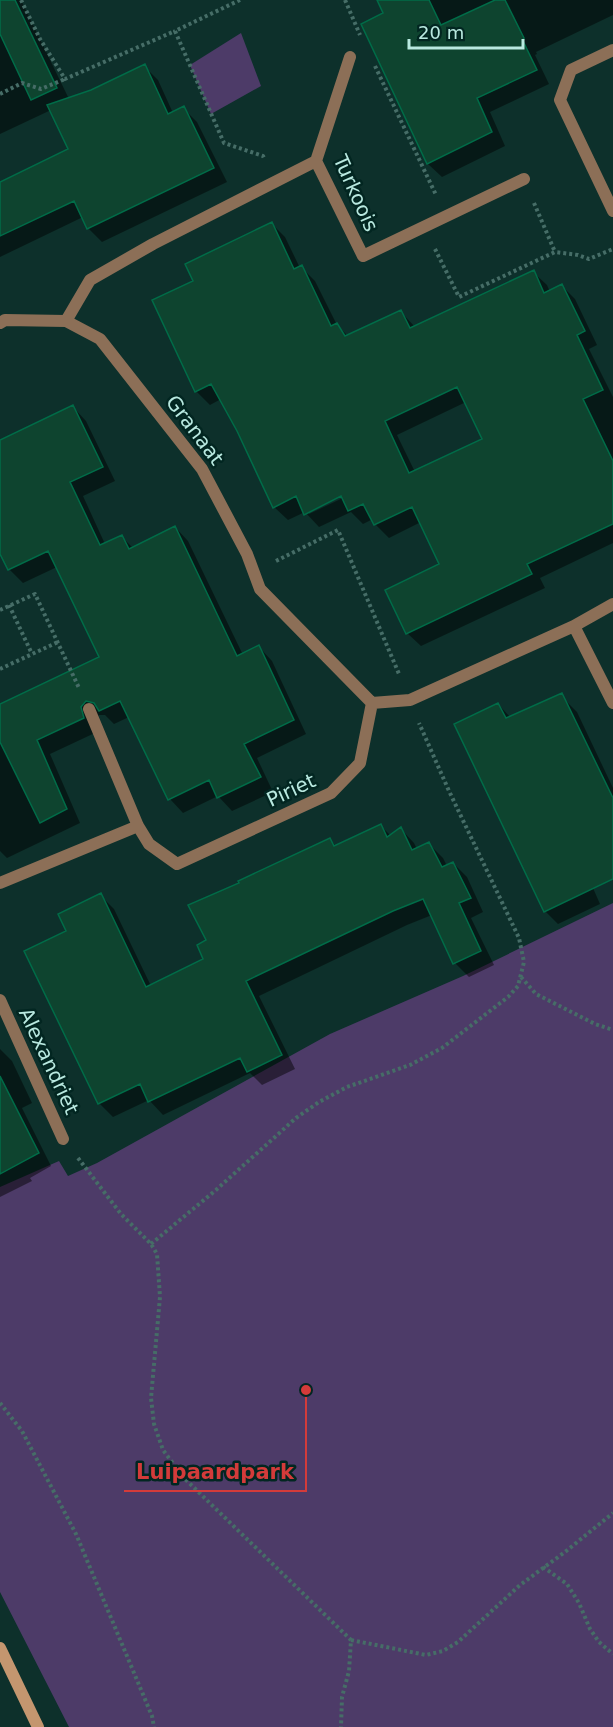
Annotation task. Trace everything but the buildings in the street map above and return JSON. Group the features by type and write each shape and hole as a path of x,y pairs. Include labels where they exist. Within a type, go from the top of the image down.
{"main road":[{"path":"0,1648 38,1727"}],"street":[{"path":"613,50 571,70 560,100 613,211"},
{"name":"Turkoois","path":"350,57 316,161 363,256 524,179"},
{"path":"66,321 90,280 153,244 316,161"},
{"name":"Granaat","path":"0,323 5,320 66,321 100,339 202,469 247,554 260,589 372,704"},
{"path":"372,704 410,700 574,626 613,604"},
{"path":"574,626 613,703"},
{"name":"Piriet","path":"89,709 138,826 149,844 177,864 331,793 360,763 372,704"},
{"path":"0,883 138,826"},
{"name":"Alexandriet","path":"0,1000 63,1139"}],"path":[{"path":"21,0 40,39 65,79"},
{"path":"0,94 22,83 41,89 240,0"},
{"path":"345,0 362,38"},
{"path":"175,31 224,143 263,156 277,181"},
{"path":"371,58 446,215"},
{"path":"524,179 555,252"},
{"path":"424,226 459,297 555,252 589,259 613,249"},
{"path":"151,1244 216,1190 296,1118 319,1102 347,1087 410,1065 442,1048 519,986 524,962 519,938 449,791 338,530 253,572"},
{"path":"0,610 35,594 89,709"},
{"path":"9,605 32,654"},
{"path":"0,669 58,642"},
{"path":"521,976 536,994 595,1024 613,1030"},
{"path":"63,1139 157,1254 160,1297 151,1398 154,1424 164,1450 183,1477 351,1640 426,1655 443,1651 458,1642 497,1605 613,1513"},
{"path":"0,1403 22,1431 76,1534 152,1716 154,1727"},
{"path":"543,1567 567,1584 579,1603 590,1629 599,1642 613,1654"},
{"path":"341,1727 342,1697 349,1671 351,1640"}],"shaded area":[{"path":"241,33 261,86 211,114 190,65"},
{"path":"613,903 613,1727 69,1727 0,1592 0,1187 59,1161 68,1176 97,1163 330,1034 463,976"}],"place":[{"name":"Luipaardpark","path":"306,1390"}]}
